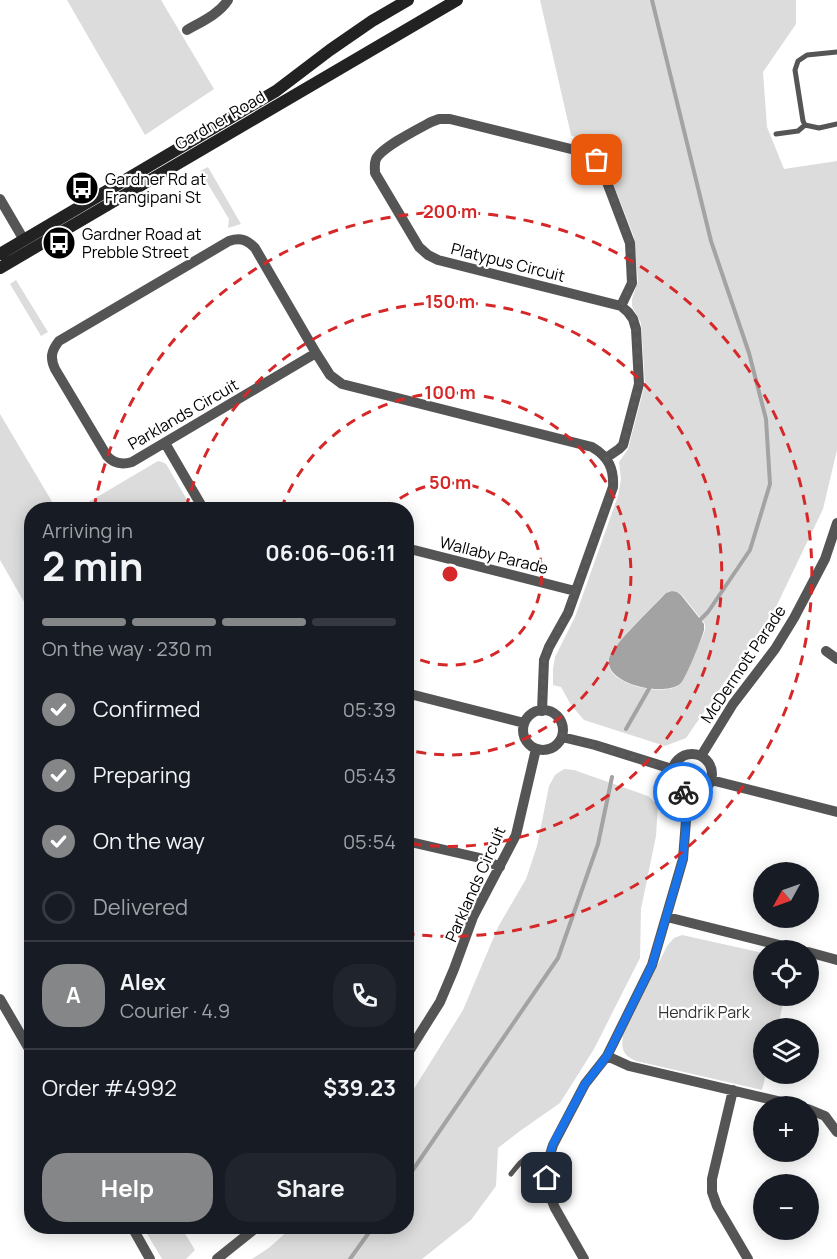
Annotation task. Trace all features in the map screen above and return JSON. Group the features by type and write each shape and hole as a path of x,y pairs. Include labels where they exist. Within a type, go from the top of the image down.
{"street":[{"path":"187,30 218,11 228,0"},
{"name":"Gardner Road","path":"0,254 276,91 372,21 408,0"},
{"name":"Gardner Road","path":"0,268 457,0"},
{"name":"Platypus Circuit","path":"439,119 450,119 591,154 602,169 630,243 632,283 621,306 438,260 428,255 419,247 375,173 374,166 377,157 383,150 439,119"},
{"path":"0,199 24,240"},
{"name":"Parklands Circuit","path":"316,353 165,443 125,464 117,463 107,456 52,362 54,348 59,342 229,241 240,239 247,241 255,248 330,375 342,384 592,447 606,458"},
{"path":"542,711 544,660 567,614 613,487 614,477 606,458 623,445 639,384 636,329 628,312 621,306"},
{"path":"165,443 199,502"},
{"name":"McDermott Parade","path":"701,756 733,704 775,649 794,618 825,558 837,523"},
{"name":"Wallaby Parade","path":"414,550 575,591"},
{"path":"826,651 837,659"},
{"path":"414,695 524,723"},
{"path":"542,711 554,714 562,724 562,737 559,743 549,750 536,749 526,741 524,723 531,714 542,711"},
{"path":"562,737 672,769"},
{"name":"Parklands Circuit","path":"414,1043 440,1002 473,917 516,835 536,749"},
{"path":"691,753 701,756 712,769 709,786 699,793 688,794 675,785 671,775 672,769 681,757 691,753"},
{"path":"711,780 837,812"},
{"path":"584,1259 548,1191 549,1158 553,1144 585,1084 607,1056 652,965 683,859 688,794"},
{"path":"414,843 480,858 500,867"},
{"path":"667,917 759,940"},
{"path":"819,955 837,960"},
{"path":"0,999 24,1040"},
{"path":"607,1056 628,1066 758,1096"},
{"path":"733,1090 712,1179 712,1192 717,1206 748,1259"},
{"path":"819,1114 825,1116 837,1132"},
{"path":"136,1234 150,1259"},
{"path":"217,1259 248,1234"}],"lane":[{"path":"805,125 796,78 796,65 807,55 837,52"},
{"path":"805,125 819,128 837,124"},
{"path":"776,134 798,131 805,125"},
{"path":"511,1174 521,1161 530,1156 549,1158"}],"green space":[{"path":"67,0 161,0 214,89 145,135"},
{"path":"540,0 796,0 796,24 763,72 767,127 784,169 837,161 837,450 823,509 775,609 686,738 665,746 584,720 571,705 561,687 553,685 555,657 575,617 618,496 621,479 619,462 628,449 645,384 641,323 632,306 638,281 634,237 603,159 571,135","holes":["677,592 705,624 705,630 682,682 671,688 648,689 624,681 615,675 609,668 612,652 634,625 666,593"]},
{"path":"208,167 241,224 228,228 229,219 200,171"},
{"path":"16,280 48,332 41,336 10,284"},
{"path":"0,414 52,502 24,502 24,602 0,560"},
{"path":"158,461 166,464 188,502 89,502"},
{"path":"564,769 574,770 648,796 658,805 656,836 641,909 640,958 594,1049 560,1103 498,1148 496,1186 471,1220 422,1259 252,1259 284,1234 414,1234 414,1089 463,1010 498,927 526,879 537,846 549,786 555,775"},
{"name":"Hendrik Park","path":"682,935 753,951 753,1006 783,1006 780,1018 753,1018 753,1084 764,1084 762,1090 636,1061 628,1057 624,1051 623,1035 667,946 674,938"},
{"path":"147,1234 185,1234 195,1250 186,1259 162,1259"}],"shaded area":[{"path":"672,591 681,595 704,624 704,630 686,675 680,684 672,688 649,688 625,681 610,668 609,659 612,653 666,593"}],"waterway":[{"path":"652,0 711,241 749,353 766,419 770,484 750,550 708,612 699,621"},
{"path":"626,729 650,687"},
{"path":"414,1168 558,958 598,844 612,777"},
{"path":"350,1259 368,1234"}],"way so far":[{"path":"597,160 630,243 632,283 621,306 628,312 636,329 639,384 623,445 606,458 614,477 613,487 567,614 544,660 542,711 548,711 559,718 562,724 562,737 672,769 672,780 683,792"}],"place":[{"name":"Gardner Rd at Frangipani St","path":"82,188"},
{"name":"Gardner Road at Prebble Street","path":"59,243"}],"route":[{"path":"547,1178 553,1144 585,1084 607,1056 652,965 683,859 688,794 683,792"}]}
